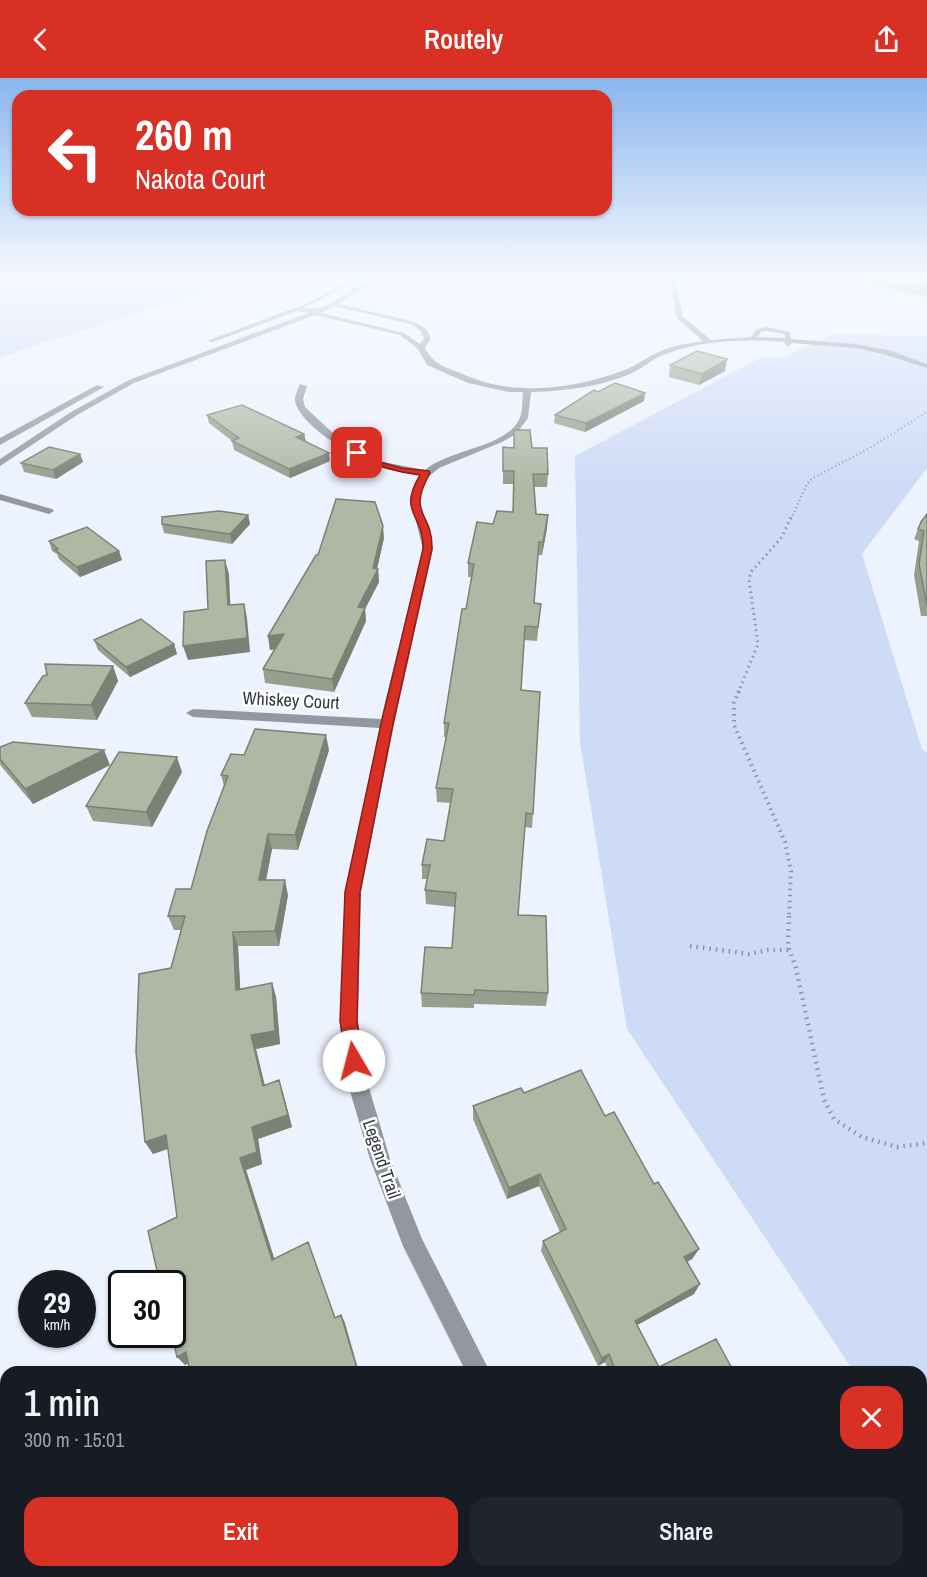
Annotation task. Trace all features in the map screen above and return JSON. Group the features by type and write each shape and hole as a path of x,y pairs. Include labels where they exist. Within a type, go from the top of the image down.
{"street":[{"path":"0,442 89,392 132,372 198,347"},
{"path":"0,463 97,399 152,372 226,347"},
{"path":"421,348 430,363 471,381 500,389 527,390 562,389 611,379 663,352 681,347"},
{"path":"655,357 727,347"},
{"path":"784,347 900,357 927,366"},
{"path":"303,386 299,399 301,408 336,440 377,463 401,470 426,473 456,455 501,439 513,431 521,423 525,414 527,390"},
{"name":"Legend Trail","path":"426,473 416,489 414,503 428,538 428,549 387,724 352,892 349,1021 357,1081 380,1159 414,1246 475,1366"},
{"path":"0,497 49,511"},
{"name":"Whiskey Court","path":"192,713 387,724"}],"path":[{"path":"927,412 868,449 813,478 807,484 782,537 751,572 749,580 758,644 734,703 732,714 734,725 785,842 791,871 789,950 796,968 824,1100 834,1119 862,1137 897,1147 915,1147 927,1143"},
{"path":"690,946 749,954 768,950 789,950"}],"shaded area":[{"path":"0,347 31,347 0,357"},
{"path":"805,347 927,347 927,468 862,554 922,749 927,753 927,1366 850,1366 627,1029 580,742 575,456 760,358 782,358"}],"building":[{"path":"697,351 727,359 702,374 670,365"},
{"path":"615,383 645,393 586,423 555,415 594,390 598,392"},
{"path":"242,405 304,434 296,437 329,453 289,469 232,441 239,438 207,415"},
{"path":"514,430 530,430 532,448 547,448 548,474 533,474 536,514 548,515 543,542 539,542 534,603 541,604 538,627 525,626 521,690 540,692 533,814 526,813 518,915 546,916 548,993 475,990 474,995 421,993 425,947 452,948 456,893 425,890 430,865 422,865 427,839 444,841 453,789 436,788 449,723 444,723 462,609 466,609 474,564 468,563 477,522 493,524 497,511 513,512 514,471 503,471 503,447 514,448"},
{"path":"49,447 80,454 53,470 21,463"},
{"path":"336,499 375,502 383,526 373,568 378,569 358,607 365,608 332,679 263,669 284,634 268,636 318,555"},
{"path":"219,511 248,515 230,534 162,524 162,517"},
{"path":"927,514 927,605 919,564 924,531 918,529"},
{"path":"87,527 119,551 77,567 55,550 58,549 49,541"},
{"path":"225,560 228,605 244,604 247,638 183,646 184,612 208,609 206,561"},
{"path":"141,619 174,644 126,667 94,640"},
{"path":"45,664 113,666 91,705 25,703 43,676 47,675"},
{"path":"255,729 326,735 295,835 268,834 259,880 285,880 275,931 233,932 236,990 272,983 275,1031 251,1035 263,1086 279,1080 288,1115 252,1127 257,1152 240,1158 272,1260 308,1242 335,1318 341,1315 356,1366 189,1366 186,1352 177,1357 175,1348 186,1348 186,1270 157,1270 148,1231 177,1217 166,1135 145,1142 136,1052 139,974 171,968 185,916 168,916 176,889 191,889 207,831 228,776 221,775 231,754 244,755"},
{"path":"13,742 104,750 25,789 0,759 0,747"},
{"path":"119,752 177,757 146,812 86,806"},
{"path":"581,1070 605,1116 614,1112 654,1184 658,1182 699,1249 684,1257 700,1284 635,1321 658,1366 614,1366 609,1354 602,1358 543,1241 566,1229 540,1174 509,1188 473,1106 521,1088 524,1093"},
{"path":"716,1339 731,1366 661,1366"}],"route":[{"path":"354,1061 349,1021 352,892 387,724 428,549 428,538 414,503 416,489 426,473 401,470 377,463 357,453"}]}
